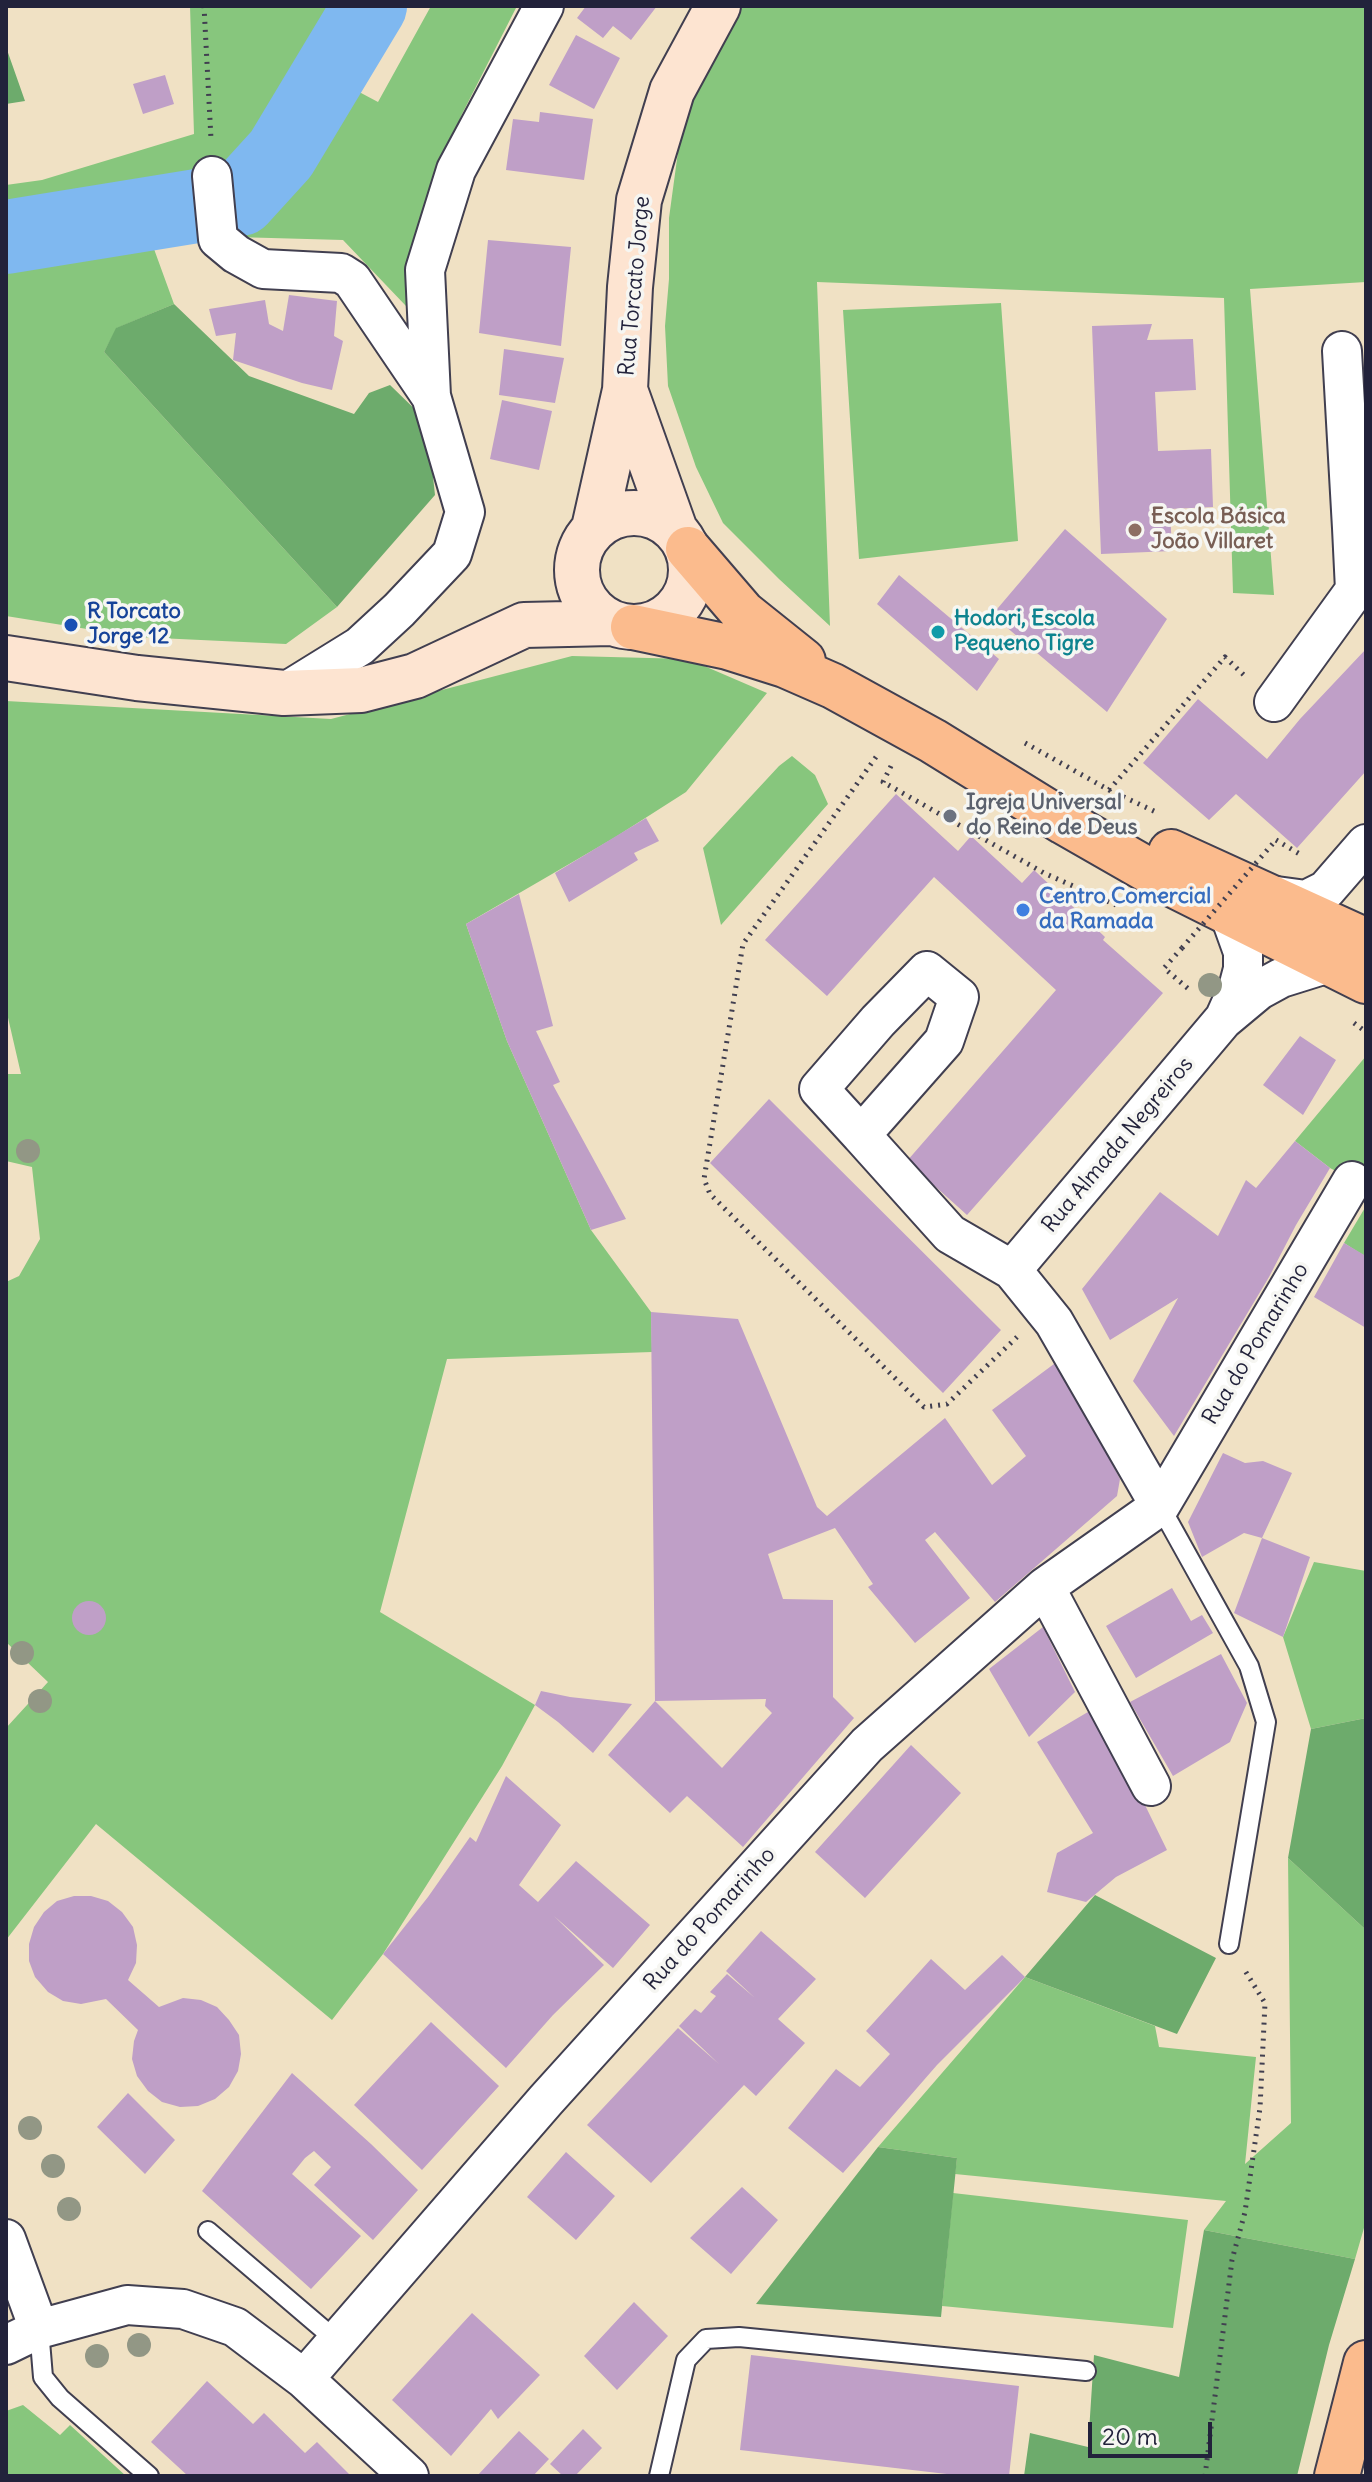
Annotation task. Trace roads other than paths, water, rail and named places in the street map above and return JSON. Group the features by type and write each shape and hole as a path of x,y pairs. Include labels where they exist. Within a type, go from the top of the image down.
{"main road":[{"name":"Rua Torcato Jorge","path":"588,538 625,390 630,287 639,200 672,91 718,6"},
{"name":"Rua Torcato Jorge","path":"625,390 682,540"},
{"path":"524,625 588,538 614,516 635,512 658,517 682,540 743,613 833,686"},
{"path":"588,538 577,569 580,591 593,610 622,625 728,647 785,665 833,686 933,741 1251,881 1366,941"},
{"path":"6,658 137,678 284,693 361,690 415,676 524,625 655,624 674,612 687,593 692,571 682,540"},
{"path":"1251,881 1348,972 1366,1010"},
{"path":"1339,2466 1366,2363"},
{"path":"1339,2466 1366,2382"}],"street":[{"path":"284,693 360,646 452,554 465,512 431,396 425,270 456,170 544,6"},
{"path":"212,176 218,239 236,254 263,269 341,273 352,280 431,396"},
{"path":"1274,702 1355,590 1359,528 1342,351"},
{"path":"1251,881 1283,899 1306,900 1326,890 1366,844"},
{"name":"Rua Almada Negreiros","path":"1012,1270 1209,1007 1238,988 1243,969 1251,881"},
{"name":"Rua Almada Negreiros","path":"1209,1007 1259,990 1281,978 1348,972"},
{"path":"861,1135 950,1234 1012,1270 1054,1322 1160,1506"},
{"name":"Rua do Pomarinho","path":"304,2379 546,2100 867,1745 1045,1587 1160,1506 1352,1181"},
{"path":"1045,1587 1151,1786"},
{"path":"6,2239 23,2337 127,2305 183,2309 235,2327 304,2379 409,2476"}],"lane":[{"path":"1160,1506 1249,1666 1266,1722 1229,1944"},
{"path":"208,2231 337,2341"},
{"path":"23,2337 43,2377 60,2398 149,2476"},
{"path":"659,2476 686,2360 706,2339 739,2337 1086,2371"}],"waterway":[{"path":"6,237 240,199 281,154 370,6"}],"place":[{"name":"Escola Básica João Villaret","path":"1135,530"},
{"name":"R Torcato Jorge 12","path":"71,625"},
{"name":"Hodori, Escola Pequeno Tigre","path":"938,632"},
{"name":"Igreja Universal do Reino de Deus","path":"950,816"},
{"name":"Centro Comercial da Ramada","path":"1023,910"}]}
